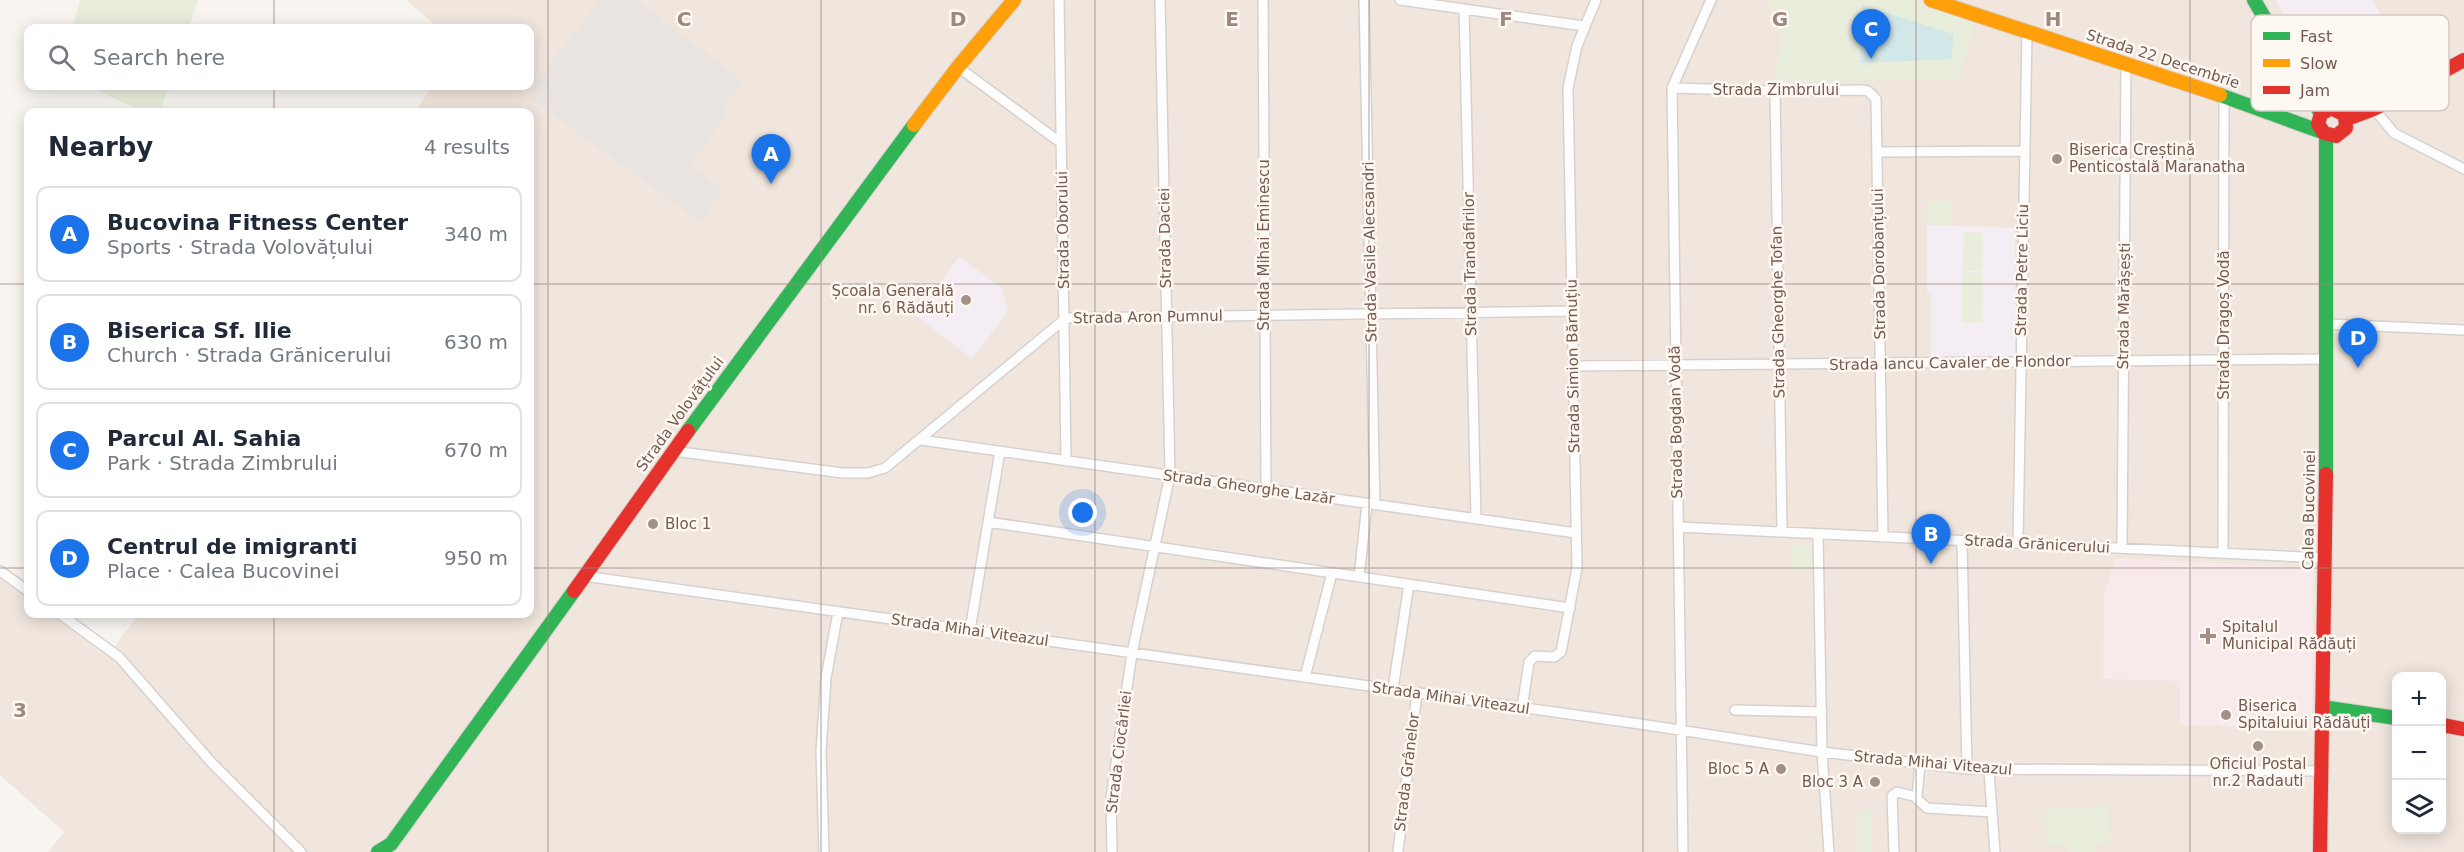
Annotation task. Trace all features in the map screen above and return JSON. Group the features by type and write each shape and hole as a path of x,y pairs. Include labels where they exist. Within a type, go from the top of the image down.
{"main road":[{"name":"Strada Volovățului","path":"378,852 391,844 673,451 958,67 1014,0"},
{"name":"Strada 22 Decembrie","path":"1931,0 2251,107"},
{"path":"2254,0 2263,15"},
{"path":"2449,68 2464,60"},
{"name":"Strada 22 Decembrie","path":"2263,111 2282,118 2324,122"},
{"path":"2318,111 2334,137 2371,111"},
{"path":"2324,122 2343,112 2344,128"},
{"name":"Calea Bucovinei","path":"2320,852 2327,359 2324,122"},
{"name":"Calea Bucovinei","path":"2326,168 2344,128"},
{"path":"2322,707 2392,717"},
{"path":"2446,726 2464,729"}],"street":[{"name":"Strada Oborului","path":"1059,0 1066,318 1066,461"},
{"name":"Strada Daciei","path":"1153,547 1170,475 1160,0"},
{"name":"Strada Mihai Eminescu","path":"1263,0 1266,489"},
{"name":"Strada Vasile Alecsandri","path":"1359,577 1371,504 1371,314 1364,0"},
{"path":"1400,0 1584,26"},
{"name":"Strada Simion Bărnuțiu","path":"1522,708 1529,662 1535,656 1554,657 1561,652 1577,568 1568,88 1584,26 1596,0"},
{"name":"Strada Bogdan Vodă","path":"1683,852 1672,88 1711,0"},
{"name":"Strada Trandafirilor","path":"1464,9 1476,519"},
{"name":"Strada Petre Liciu","path":"2018,543 2027,32"},
{"name":"Strada Mărășești","path":"2122,548 2126,64"},
{"path":"958,67 1061,143"},
{"name":"Strada Zimbrului","path":"1672,88 1775,91 1862,90 1868,91 1876,99"},
{"name":"Strada Gheorghe Tofan","path":"1775,91 1782,532"},
{"name":"Strada Dragoș Vodă","path":"2223,553 2224,97"},
{"name":"Strada Dorobanțului","path":"1876,99 1883,537"},
{"path":"2376,111 2394,133 2464,169"},
{"path":"1877,152 2025,151"},
{"name":"Strada Aron Pumnul","path":"673,451 843,473 868,473 885,468 1066,318 1572,311"},
{"path":"2327,324 2464,330"},
{"name":"Strada Iancu Cavaler de Flondor","path":"1573,366 2327,359"},
{"name":"Strada Gheorghe Lazăr","path":"921,440 1576,533"},
{"path":"970,630 1000,451"},
{"path":"988,522 1570,608"},
{"name":"Strada Grănicerului","path":"1678,526 2324,558"},
{"path":"1818,534 1822,752 1828,852"},
{"path":"1962,541 1967,770"},
{"name":"Strada Ciocârliei","path":"1112,852 1111,798 1132,653 1153,547"},
{"path":"0,571 24,588"},
{"path":"1305,677 1332,573"},
{"name":"Strada Mihai Viteazul","path":"584,576 1393,689 1822,752 1967,770 2322,771"},
{"path":"1393,689 1409,584"},
{"path":"824,852 821,751 826,678 838,612"},
{"path":"65,618 119,657 211,762 301,852"},
{"name":"Strada Grânelor","path":"1398,852 1417,693"},
{"path":"1735,710 1821,712"},
{"path":"1920,764 1917,797 1915,797 1921,805 1927,808 1992,812"},
{"path":"1989,771 1995,852"},
{"path":"1894,852 1893,794 1897,792 1917,797"}],"shaded area":[{"path":"406,0 2464,0 2464,852 48,852 64,832 0,775 0,567 24,584 24,618 72,618 114,647 136,618 534,618 534,108 418,108 429,90 534,90 534,24 433,24"},
{"path":"600,0 637,0 743,81 721,111 726,115 689,164 723,190 700,222 530,98 539,77"},
{"path":"2275,0 2372,0 2381,15 2284,15"},
{"path":"1863,5 1953,34 1952,59 1860,63"},
{"path":"1927,225 2014,228 2016,356 1931,356 1931,294 1927,293"},
{"name":"Școala Generală nr. 6 Rădăuți","path":"959,257 1002,288 1008,311 972,359 916,315"},
{"name":"Spitalul Municipal Rădăuți","path":"2116,558 2313,568 2312,728 2180,725 2180,681 2103,679 2104,594"}],"green space":[{"path":"80,0 198,0 190,24 73,24"},
{"path":"1769,0 1914,0 1975,22 1959,79 1774,82 1781,40"},
{"path":"97,90 168,90 161,108 135,108"},
{"path":"2251,90 2251,99 2245,97"},
{"path":"2284,111 2307,112 2300,113"},
{"path":"1927,202 1952,202 1951,225 1927,224"},
{"path":"1964,232 1983,233 1982,271 1963,271"},
{"path":"1962,272 1983,273 1982,323 1962,322"},
{"path":"1792,544 1812,547 1815,552 1815,571 1791,571"},
{"path":"2108,806 2110,843 2095,843 2095,852 2069,852 2069,845 2047,845 2045,808"},
{"path":"1871,810 1872,852 1858,852 1858,811"}],"traffic: fast":[{"path":"2254,0 2263,15"},
{"path":"2220,95 2251,106"},
{"path":"2264,111 2322,132"},
{"path":"688,431 914,125"},
{"path":"2326,135 2326,474"},
{"path":"378,852 391,844 574,591"},
{"path":"2322,707 2392,717"}],"traffic: slow":[{"path":"914,125 958,67 1014,0"},
{"path":"1931,0 2220,95"}],"traffic: jam":[{"path":"2449,68 2464,60"},
{"path":"2326,111 2321,114 2318,124 2324,133 2336,136 2346,128 2345,115 2337,111"},
{"path":"2347,119 2369,111"},
{"path":"574,591 688,431"},
{"path":"2320,852 2326,474"},
{"path":"2446,726 2464,729"}],"place":[{"name":"Parcul Al. Sahia","path":"1871,59"},
{"name":"Biserica Creștină Penticostală Maranatha","path":"2057,159"},
{"name":"Bucovina Fitness Center","path":"771,184"},
{"name":"Școala Generală nr. 6 Rădăuți","path":"966,300"},
{"name":"Centrul de imigranti","path":"2358,368"},
{"name":"Bloc 1","path":"653,524"},
{"name":"Biserica Sf. Ilie","path":"1931,564"},
{"name":"Spitalul Municipal Rădăuți","path":"2208,636"},
{"name":"Biserica Spitaluiui Rădăuți","path":"2226,715"},
{"name":"Oficiul Postal nr.2 Radauti","path":"2258,746"},
{"name":"Bloc 5 A","path":"1781,769"},
{"name":"Bloc 3 A","path":"1875,782"}]}
